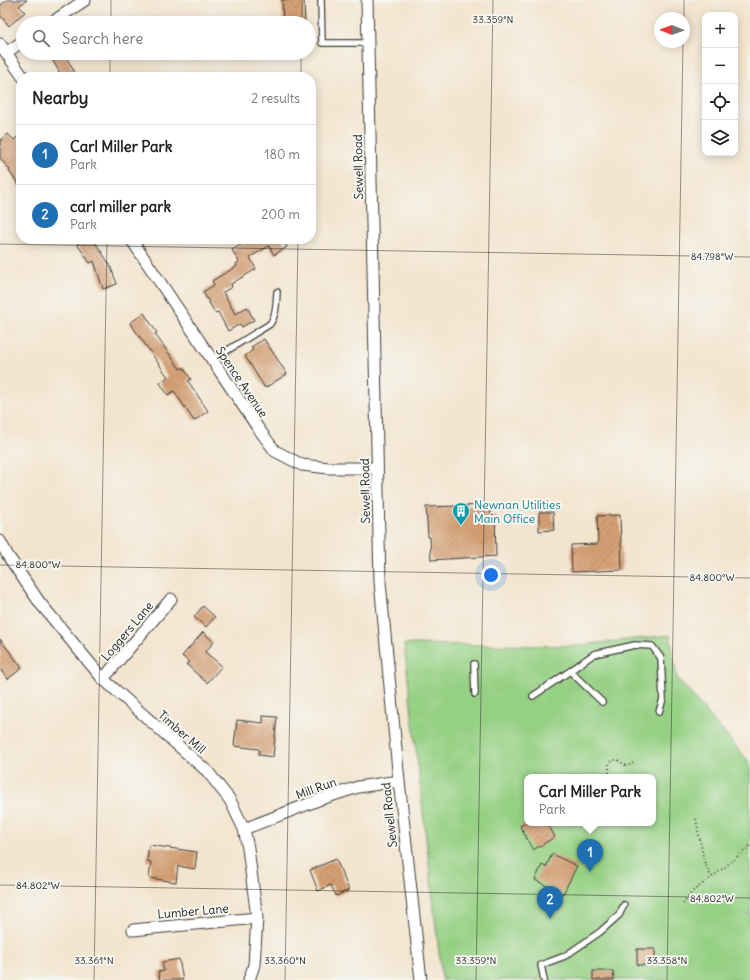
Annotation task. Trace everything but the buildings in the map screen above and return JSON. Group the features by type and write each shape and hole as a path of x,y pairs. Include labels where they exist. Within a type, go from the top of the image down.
{"street":[{"path":"61,16 85,0"},
{"name":"Sewell Road","path":"367,0 380,582 399,781 421,980"},
{"path":"16,43 3,48 20,72"},
{"name":"Spence Avenue","path":"134,244 211,360 258,428 276,451 302,465 329,468 377,468"},
{"name":"Timber Mill","path":"0,541 8,556 40,603 103,679 208,772 230,800 244,829 248,848 257,918 254,965 249,980"},
{"name":"Loggers Lane","path":"103,679 171,599"},
{"name":"Mill Run","path":"244,829 321,799 358,787 399,781"},
{"name":"Lumber Lane","path":"133,930 257,918"}],"lane":[{"path":"321,0 322,43 368,43"},
{"path":"211,360 270,324 274,318 276,292"},
{"path":"533,696 594,654 635,645 652,646 660,658 663,699 659,712"},
{"path":"474,664 475,694"},
{"path":"570,671 602,702"},
{"path":"544,980 541,965 565,956 600,932 619,915 624,905"}],"path":[{"path":"609,774 609,764 613,760 618,760 625,765 630,765 633,762"},
{"path":"696,819 704,861 711,877"},
{"path":"683,904 692,892 750,846"}],"green space":[{"path":"670,635 677,678 750,763 750,980 442,980 404,644 573,646"}],"place":[{"name":"Newnan Utilities Main Office","path":"461,526"},
{"name":"Carl Miller Park","path":"590,872"},
{"name":"carl miller park","path":"550,919"}]}
